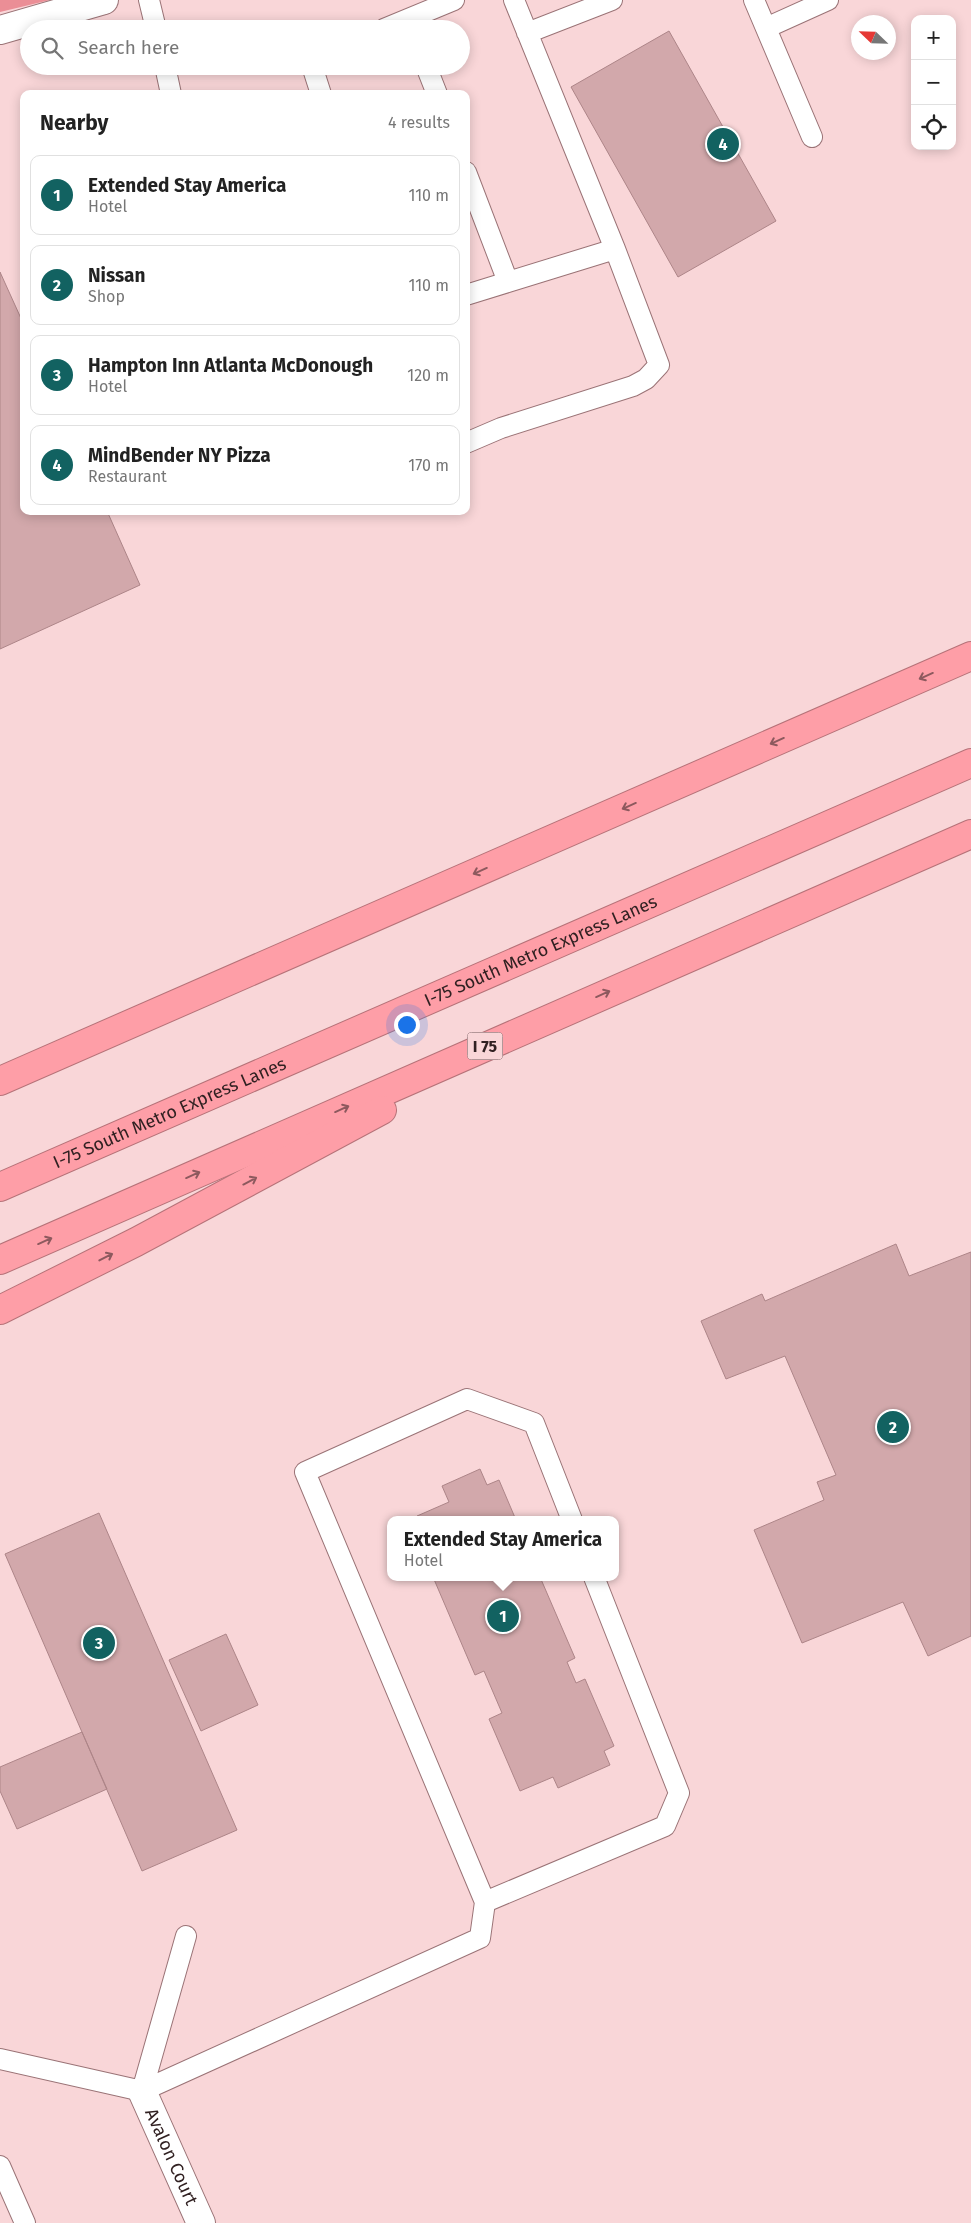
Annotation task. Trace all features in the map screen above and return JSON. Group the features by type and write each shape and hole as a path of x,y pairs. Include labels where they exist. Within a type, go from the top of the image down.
{"highway":[{"path":"0,1081 971,656"},
{"name":"I-75 South Metro Express Lanes","path":"0,1187 971,762"},
{"name":"I 75","path":"0,1260 971,834"},
{"path":"0,1310 136,1242 569,1009"}],"street":[{"path":"35,20 104,0"},
{"path":"0,30 20,24"},
{"name":"Avalon Court","path":"142,2091 202,2223"}],"lane":[{"path":"150,0 154,20"},
{"path":"417,20 454,0"},
{"path":"470,441 501,428 633,386 646,379 658,365 615,249 514,0"},
{"path":"527,32 610,0"},
{"path":"754,0 812,137"},
{"path":"766,28 828,0"},
{"path":"167,75 170,90"},
{"path":"315,75 320,90"},
{"path":"430,75 435,90"},
{"path":"470,182 508,282"},
{"path":"470,294 615,249"},
{"path":"0,2059 142,2091 480,1938 485,1902 305,1472 467,1399 534,1423 570,1516"},
{"path":"485,1902 665,1826 679,1794 596,1581"},
{"path":"142,2091 186,1936"},
{"path":"0,2166 26,2223"}],"shaded area":[{"path":"0,0 50,0 0,12"}],"building":[{"path":"669,31 776,221 678,277 571,87"},
{"path":"0,272 20,316 20,515 109,515 140,585 0,649"},
{"path":"896,1244 909,1276 971,1252 971,1636 928,1656 903,1602 802,1643 754,1530 824,1500 817,1482 836,1475 785,1356 726,1379 701,1321 762,1294 765,1301"},
{"path":"480,1469 487,1485 499,1480 514,1516 417,1516 449,1502 442,1486"},
{"path":"99,1513 237,1830 142,1871 5,1554"},
{"path":"435,1581 542,1581 575,1658 567,1662 576,1683 585,1679 614,1746 604,1751 610,1765 558,1788 553,1777 520,1791 489,1719 502,1713 484,1671 475,1675"},
{"path":"226,1634 258,1705 201,1731 169,1660"},
{"path":"82,1732 107,1789 17,1829 0,1791 0,1767"}],"place":[{"name":"MindBender NY Pizza","path":"723,144"},
{"name":"Nissan","path":"893,1427"},
{"name":"Extended Stay America","path":"503,1616"},
{"name":"Hampton Inn Atlanta McDonough","path":"99,1643"}]}
